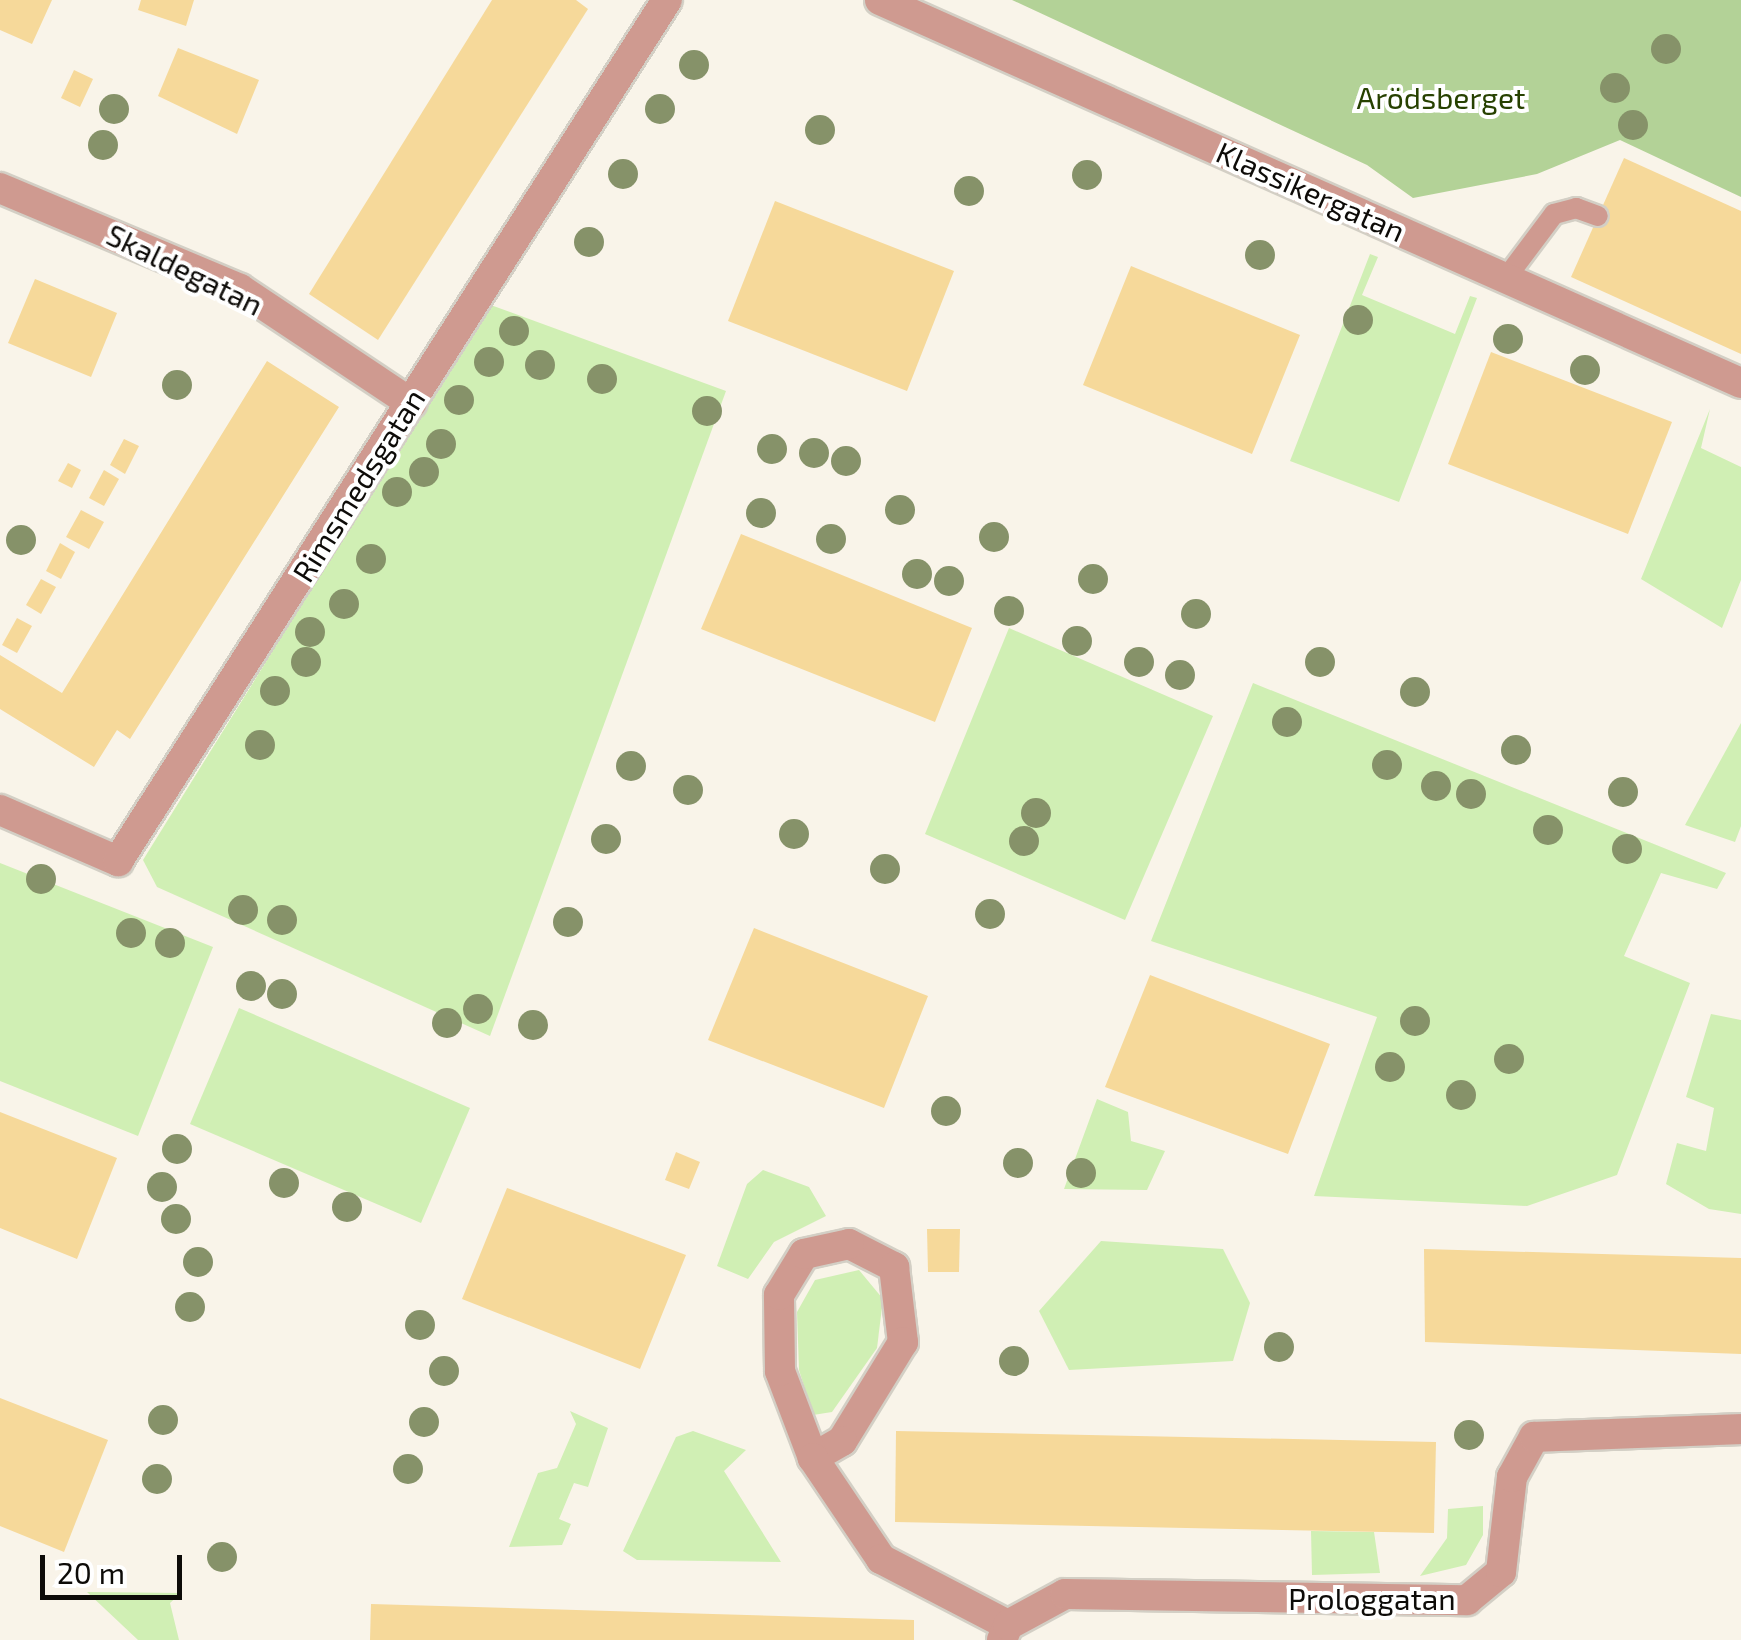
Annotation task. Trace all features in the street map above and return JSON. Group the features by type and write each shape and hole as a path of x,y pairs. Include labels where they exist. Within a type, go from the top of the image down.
{"street":[{"name":"Rimsmedsgatan","path":"0,810 118,861 667,0"},
{"name":"Klassikergatan","path":"880,0 1741,383"},
{"name":"Skaldegatan","path":"0,188 240,289 410,403"},
{"path":"814,1458 842,1440 903,1342 906,1310 894,1266 849,1244 804,1254 779,1294 780,1371 814,1458 881,1558 1005,1632"},
{"name":"Prologgatan","path":"1005,1632 1065,1594 1468,1600 1501,1572 1512,1477 1534,1438 1741,1429"}],"lane":[{"path":"1506,278 1554,214 1576,208 1598,216"}],"green space":[{"name":"Arödsberget","path":"1012,0 1741,0 1741,197 1620,140 1537,174 1413,198 1367,165"},
{"path":"1370,254 1378,257 1362,295 1455,334 1470,296 1477,298 1399,502 1290,461"},
{"path":"488,304 726,391 490,1036 157,887 143,860"},
{"path":"1710,409 1701,448 1741,467 1741,580 1722,628 1641,579"},
{"path":"1009,628 1213,716 1125,920 925,834"},
{"path":"1253,683 1726,873 1717,889 1661,873 1624,956 1690,983 1617,1175 1527,1206 1314,1196 1377,1017 1151,941"},
{"path":"1741,723 1741,826 1735,842 1685,825"},
{"path":"0,863 213,947 138,1136 0,1081"},
{"path":"239,1008 470,1108 421,1223 190,1124"},
{"path":"1711,1014 1741,1020 1741,1214 1709,1209 1666,1184 1677,1143 1706,1151 1714,1108 1686,1097"},
{"path":"1097,1099 1128,1112 1131,1141 1165,1151 1147,1190 1064,1189"},
{"path":"763,1170 809,1187 826,1216 774,1242 748,1279 717,1266 747,1184"},
{"path":"1101,1241 1223,1249 1250,1303 1233,1361 1069,1370 1039,1311"},
{"path":"859,1270 883,1299 877,1348 832,1412 813,1415 799,1370 797,1312 815,1280"},
{"path":"570,1411 608,1428 588,1487 574,1483 559,1519 571,1524 562,1545 509,1547 538,1473 557,1468 576,1424"},
{"path":"693,1431 746,1450 724,1471 781,1562 637,1560 623,1551 676,1437"},
{"path":"1483,1506 1483,1535 1466,1565 1420,1576 1447,1538 1448,1509"},
{"path":"1311,1531 1374,1532 1380,1573 1312,1575"},
{"path":"87,1592 181,1593 170,1603 179,1640 138,1640"}],"building":[{"path":"0,0 52,0 32,44 0,30"},
{"path":"141,0 194,0 186,26 138,10"},
{"path":"492,0 576,0 588,9 378,340 309,294"},
{"path":"178,48 259,80 237,134 158,96"},
{"path":"74,70 93,79 80,107 61,98"},
{"path":"1624,158 1741,211 1741,354 1571,277"},
{"path":"775,201 954,271 907,391 728,321"},
{"path":"1131,266 1300,335 1252,454 1083,385"},
{"path":"35,279 117,313 91,377 8,343"},
{"path":"1491,352 1672,422 1628,534 1448,464"},
{"path":"267,361 339,407 130,739 117,730 94,767 0,709 0,655 62,693"},
{"path":"124,439 139,446 125,474 110,465"},
{"path":"68,463 81,470 72,488 58,481"},
{"path":"104,470 119,479 104,506 89,498"},
{"path":"81,510 104,522 89,549 66,537"},
{"path":"741,534 972,628 935,722 701,629"},
{"path":"60,543 75,552 61,579 46,571"},
{"path":"41,579 56,587 41,614 26,605"},
{"path":"17,618 32,626 17,653 2,645"},
{"path":"754,928 928,996 884,1108 708,1040"},
{"path":"1150,975 1330,1044 1288,1154 1105,1087"},
{"path":"0,1112 117,1158 77,1259 0,1228"},
{"path":"676,1152 700,1162 689,1189 665,1180"},
{"path":"507,1188 686,1255 640,1369 462,1299"},
{"path":"927,1229 960,1229 959,1272 928,1272"},
{"path":"1424,1249 1741,1258 1741,1354 1425,1342"},
{"path":"0,1398 108,1440 64,1552 0,1526"},
{"path":"896,1431 1436,1442 1434,1533 895,1522"},
{"path":"371,1604 914,1620 914,1640 370,1640"}]}
